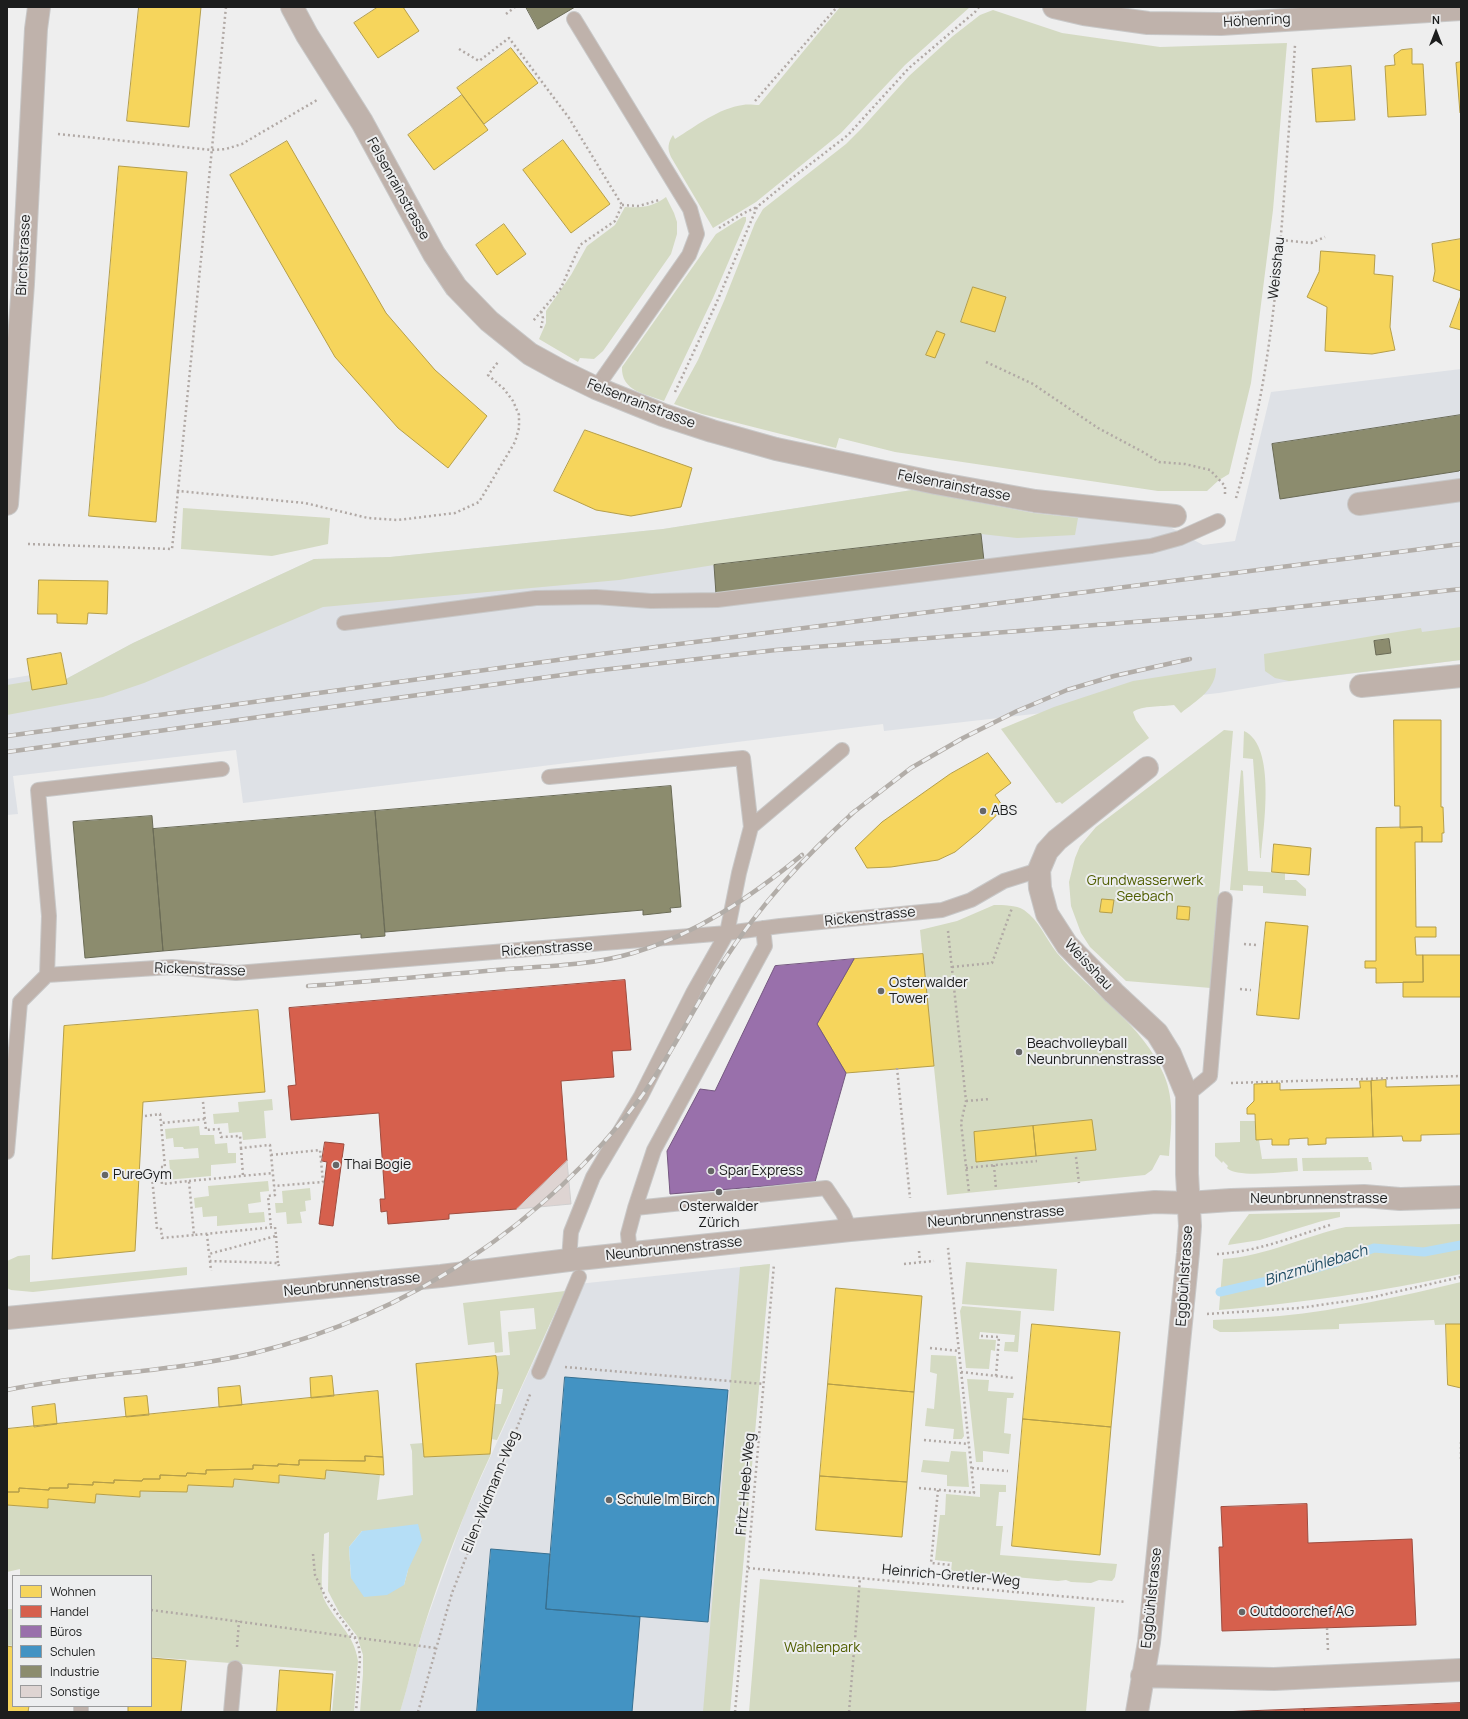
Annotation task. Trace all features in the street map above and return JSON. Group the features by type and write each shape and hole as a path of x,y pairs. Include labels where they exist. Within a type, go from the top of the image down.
{"street":[{"name":"Birchstrasse","path":"7,504 15,283 39,7"},
{"name":"Felsenrainstrasse","path":"292,7 307,34 362,122 434,254 456,287 489,321 530,354 596,388 670,417 712,431 776,449 936,483 1036,500 1175,516"},
{"name":"Höhenring","path":"1054,7 1084,14 1148,23 1221,24 1461,9"},
{"path":"1360,504 1461,490"},
{"path":"1361,686 1461,676"},
{"name":"Weisshau","path":"1147,768 1057,840 1047,851 1039,870 1040,888 1047,914 1067,945 1157,1033 1170,1054 1187,1095 1188,1203"},
{"name":"Neunbrunnenstrasse","path":"7,1318 441,1276 574,1269 630,1254 850,1230 1155,1202 1188,1203 1231,1200 1364,1196 1400,1199 1461,1197"},
{"name":"Eggbühlstrasse","path":"1137,1712 1148,1642 1188,1253 1190,1226 1188,1203"},
{"path":"1142,1676 1274,1679 1461,1670"}],"lane":[{"path":"574,19 690,209 697,234 689,255 596,388"},
{"path":"344,623 536,598 596,597 651,601 718,600 1151,546 1180,538 1218,521"},
{"path":"751,827 842,750"},
{"path":"541,1369 574,1269 571,1232 593,1177 641,1096 693,993 727,933 739,873 751,827 743,758 549,777"},
{"path":"7,1152 20,1002 47,975 49,916 38,790 222,769"},
{"name":"Rickenstrasse","path":"47,975 172,966 236,973 727,933 942,910 971,900 1004,881 1039,870"},
{"path":"1187,1095 1210,1076 1225,899"},
{"path":"630,1254 628,1234 654,1150 765,946 763,928"},
{"path":"635,1208 826,1188 843,1213 850,1230"},
{"path":"231,1712 236,1668"}],"path":[{"path":"28,544 172,550 226,7"},
{"path":"506,14 515,7"},
{"path":"755,101 837,7"},
{"path":"716,230 757,207 848,135 909,68 979,7"},
{"path":"459,49 479,61 508,38 569,118 622,206"},
{"name":"Weisshau","path":"1236,498 1258,407 1269,350 1281,240 1295,41"},
{"path":"51,133 212,150 226,149 242,144 321,98"},
{"path":"622,206 639,206 660,199"},
{"path":"531,323 561,288 580,244 615,221 622,206"},
{"path":"673,394 706,326 757,207"},
{"path":"1281,240 1311,243 1325,237"},
{"path":"540,331 543,318 541,311"},
{"path":"178,491 305,503 368,518 398,520 454,513 479,502 515,442 519,428 519,414 513,401 504,389 488,374 502,358"},
{"path":"986,362 1034,384 1098,428 1159,462 1185,464 1210,470 1225,486 1225,496"},
{"path":"952,966 992,963 1012,908"},
{"path":"948,927 966,1102 961,1123 969,1194"},
{"path":"897,1068 910,1200"},
{"path":"1224,1083 1461,1076"},
{"path":"966,1102 990,1099"},
{"path":"203,1102 206,1130 220,1129 221,1137 240,1136 243,1176"},
{"path":"145,1116 160,1114 165,1167 160,1167 162,1184 273,1173"},
{"path":"161,1123 205,1119"},
{"path":"240,1148 270,1145 275,1195 268,1196 271,1228"},
{"path":"271,1155 320,1150 323,1182 274,1186"},
{"path":"1076,1157 1080,1190"},
{"path":"966,1168 1037,1161"},
{"path":"994,1165 996,1191"},
{"path":"142,1178 161,1176"},
{"path":"152,1177 157,1230 161,1229 162,1238 275,1228 279,1272"},
{"path":"189,1181 194,1235"},
{"path":"1217,1254 1263,1247 1336,1223"},
{"path":"207,1234 211,1278"},
{"path":"209,1254 276,1236"},
{"path":"919,1488 974,1493 948,1247"},
{"name":"Fritz-Heeb-Weg","path":"735,1712 774,1257"},
{"path":"210,1261 278,1263"},
{"path":"904,1264 934,1261"},
{"path":"1207,1314 1299,1308 1369,1298 1461,1277"},
{"path":"981,1336 999,1337 996,1376"},
{"path":"930,1348 959,1351"},
{"path":"541,1369 764,1384"},
{"name":"Ellen-Widmann-Weg","path":"418,1712 452,1593 541,1369"},
{"path":"961,1372 1014,1378"},
{"path":"924,1440 969,1444"},
{"path":"1461,1442 1461,1460"},
{"path":"972,1468 1008,1471"},
{"path":"938,1490 931,1562 951,1564"},
{"path":"313,1554 315,1575 340,1618 355,1638 360,1659 356,1712"},
{"name":"Heinrich-Gretler-Weg","path":"748,1568 1152,1604"},
{"path":"849,1712 860,1578"},
{"path":"152,1610 288,1627 355,1638 436,1648"},
{"path":"1327,1628 1329,1657"}],"shaded area":[{"path":"1461,369 1461,660 1284,682 1219,693 884,731 883,724 243,803 236,750 13,776 18,814 7,815 7,679 31,675 33,685 66,679 133,643 314,559 390,557 663,529 912,490 1033,513 1170,527 1203,545 1235,541 1271,392"},
{"name":"Schule Im Birch","path":"770,1264 730,1712 400,1712 422,1633 465,1513 568,1285"}],"green space":[{"path":"840,7 970,7 905,65 841,133 756,202 713,228 671,157 669,143 671,138 673,135 675,139 708,118 725,110 745,105 759,105"},
{"path":"993,10 1062,33 1160,47 1287,43 1273,210 1251,383 1229,474 1219,480 1207,491 1158,491 895,452 839,438 836,448 702,414 674,404 698,360 724,301 755,223 763,209 846,144 909,76 953,36 980,15"},
{"path":"666,197 677,222 677,234 671,254 603,351 594,359 580,358 578,362 539,339 546,323 546,311 571,275 587,246 615,225 625,207 647,206"},
{"path":"743,217 746,217 746,221 713,298 664,401 636,390 625,381 622,367 716,234"},
{"path":"912,490 1033,513 1078,518 1075,535 1017,538 981,534 714,565 619,580 323,607 144,683 103,697 7,715 7,685 31,681 32,690 67,684 66,679 133,643 314,559 390,557 663,529"},
{"path":"183,508 330,518 328,544 272,556 181,549"},
{"path":"1461,627 1461,660 1289,681 1275,678 1265,671 1264,654 1421,628 1422,632"},
{"path":"1216,668 1213,682 1209,688 1199,699 1181,713 1174,705 1147,707 1133,712 1136,720 1149,738 1062,804 1060,802 1056,803 1001,729 1054,707 1133,681"},
{"name":"Grundwasserwerk Seebach","path":"1224,730 1233,731 1211,988 1126,981 1090,947 1081,933 1071,906 1069,882 1075,858 1080,846 1096,827"},
{"path":"1244,731 1254,740 1261,753 1264,770 1266,789 1261,858 1253,759 1243,758"},
{"path":"1241,770 1243,771 1248,871 1285,873 1285,880 1296,880 1306,889 1306,896 1263,893 1263,886 1243,885 1243,891 1230,890"},
{"path":"994,905 1017,907 1029,914 1038,924 1057,953 1116,1010 1143,1040 1155,1057 1164,1075 1170,1095 1171,1136 1169,1156 1160,1155 1152,1170 1145,1175 947,1195 920,930 957,921"},
{"path":"272,1099 273,1110 264,1111 266,1138 243,1140 242,1132 229,1133 228,1123 214,1124 213,1114 239,1112 238,1102"},
{"path":"1240,1121 1255,1121 1256,1139 1259,1140 1262,1159 1297,1158 1298,1171 1249,1174 1232,1171 1227,1168 1228,1166 1223,1161 1222,1163 1215,1156 1215,1143 1240,1142"},
{"path":"199,1126 200,1135 214,1135 215,1144 227,1143 228,1153 236,1153 236,1163 211,1165 211,1176 166,1180 165,1171 170,1170 169,1160 199,1158 198,1148 184,1149 183,1147 174,1147 173,1138 166,1139 165,1129"},
{"path":"1368,1157 1369,1162 1371,1162 1372,1170 1303,1171 1302,1158"},
{"path":"268,1181 269,1191 260,1192 261,1202 248,1204 249,1213 264,1212 265,1222 217,1226 217,1216 203,1217 202,1207 195,1208 194,1198 209,1196 208,1186"},
{"path":"310,1188 311,1200 305,1201 306,1211 300,1212 302,1223 287,1224 286,1212 276,1213 275,1203 283,1203 282,1191"},
{"path":"1340,1212 1340,1217 1260,1240 1228,1245 1249,1214"},
{"path":"1461,1224 1461,1274 1340,1296 1219,1310 1223,1259 1255,1254 1346,1227"},
{"path":"30,1255 30,1282 187,1267 187,1275 33,1292 11,1290 7,1288 7,1261 18,1256"},
{"path":"966,1262 1057,1269 1054,1311 962,1304"},
{"path":"770,1264 730,1712 703,1712 740,1267"},
{"path":"1461,1282 1461,1324 1435,1325 1434,1320 1339,1324 1339,1329 1220,1332 1213,1328 1213,1320 1280,1316 1326,1310"},
{"path":"565,1291 497,1440 491,1439 495,1404 501,1404 503,1389 496,1389 498,1373 496,1356 510,1355 508,1332 536,1329 534,1308 500,1311 503,1352 495,1353 494,1342 468,1345 463,1303"},
{"path":"962,1306 1021,1311 1018,1352 1004,1351 1005,1342 1014,1342 1015,1335 980,1332 979,1339 996,1340 995,1351 991,1350 989,1369 966,1368 960,1311"},
{"path":"931,1355 956,1356 964,1436 962,1439 953,1439 954,1429 925,1426 927,1408 934,1409 937,1374 930,1372"},
{"path":"967,1379 989,1380 988,1391 1014,1393 1013,1398 1007,1398 1004,1433 1011,1434 1009,1454 983,1451 983,1462 976,1462"},
{"path":"423,1443 424,1457 491,1454 462,1520 437,1587 419,1643 400,1712 360,1712 363,1655 357,1636 340,1614 328,1591 329,1532 324,1534 322,1577 323,1594 328,1607 348,1635 356,1651 358,1661 354,1712 332,1712 336,1671 152,1657 152,1575 20,1575 20,1569 7,1572 7,1505 48,1508 48,1499 94,1503 96,1494 140,1497 140,1491 187,1492 188,1485 233,1487 234,1479 279,1483 279,1475 325,1479 326,1470 380,1475 377,1500 413,1495 412,1451 410,1444","holes":["362,1531 408,1570 404,1585 351,1578 349,1547"]},
{"path":"951,1451 966,1452 969,1487 947,1486 947,1475 921,1472 923,1460 949,1462"},
{"path":"980,1484 1006,1485 1006,1492 999,1492 996,1526 1003,1526 1000,1555 1117,1564 1115,1577 1112,1581 1099,1580 1091,1583 951,1571 952,1562 935,1560 940,1515 945,1515 946,1494 980,1497"},
{"name":"Wahlenpark","path":"760,1579 1095,1607 1086,1712 749,1712"},
{"path":"7,1609 12,1609 12,1646 7,1645"}],"water":[{"path":"418,1524 422,1540 408,1570 404,1585 387,1595 364,1597 351,1578 349,1547 362,1531"}],"building: Wohnen":[{"path":"139,7 201,7 189,127 127,121"},
{"path":"378,7 403,7 419,31 378,58 354,23"},
{"path":"511,48 538,83 484,124 457,88"},
{"path":"1412,49 1412,64 1423,64 1426,115 1388,117 1385,66 1395,65 1394,55 1401,50"},
{"path":"1461,62 1461,113 1460,113 1456,63"},
{"path":"1351,66 1355,120 1316,122 1312,69"},
{"path":"462,95 488,130 434,170 408,135"},
{"path":"563,140 610,204 571,233 523,170"},
{"path":"287,141 386,313 435,370 487,416 448,468 398,428 335,357 230,175"},
{"path":"119,166 187,172 156,522 89,516"},
{"path":"504,224 526,254 497,275 476,245"},
{"path":"1461,239 1461,291 1433,281 1435,271 1432,244"},
{"path":"1321,251 1375,255 1374,274 1393,276 1390,327 1395,350 1372,354 1325,351 1327,307 1307,297 1319,272"},
{"path":"973,287 1006,297 995,332 961,322"},
{"path":"1461,296 1461,330 1450,327"},
{"path":"937,331 945,334 935,358 926,355"},
{"path":"585,430 692,468 681,507 631,516 596,510 554,491"},
{"path":"39,580 108,581 107,614 88,613 87,624 57,623 57,614 38,614"},
{"path":"61,653 67,684 32,690 27,659"},
{"path":"1394,720 1441,720 1441,807 1443,807 1444,833 1442,833 1442,842 1422,842 1422,827 1400,828 1400,806 1395,806"},
{"path":"988,753 1011,783 995,795 1004,808 979,832 955,852 938,860 891,867 867,868 855,848 882,822 950,774"},
{"path":"1422,827 1422,842 1415,842 1416,927 1436,927 1436,937 1415,937 1416,955 1423,955 1423,982 1376,983 1376,968 1365,968 1365,961 1376,961 1376,828"},
{"path":"1274,844 1311,848 1309,875 1272,872"},
{"path":"1102,899 1114,900 1112,913 1100,912"},
{"path":"1178,906 1190,907 1189,920 1177,919"},
{"path":"1266,922 1308,926 1299,1019 1257,1015"},
{"name":"Osterwalder Tower","path":"923,954 934,1066 846,1073 817,1024 854,959"},
{"path":"1423,955 1461,955 1461,997 1403,997 1403,982 1423,982"},
{"path":"258,1010 265,1092 143,1102 135,1251 52,1259 64,1026"},
{"path":"1386,1080 1386,1087 1461,1085 1461,1134 1421,1135 1421,1141 1403,1141 1402,1136 1373,1137 1371,1081"},
{"path":"1360,1081 1371,1081 1373,1137 1326,1138 1326,1144 1308,1145 1308,1138 1289,1139 1289,1145 1272,1145 1272,1139 1256,1140 1255,1114 1247,1114 1247,1108 1254,1101 1254,1084 1280,1083 1280,1090 1360,1088"},
{"path":"1092,1120 1096,1150 1036,1156 1033,1126"},
{"path":"1033,1126 1036,1156 976,1162 974,1132"},
{"path":"836,1288 922,1296 914,1392 828,1384"},
{"path":"1032,1324 1120,1332 1111,1427 1023,1419"},
{"path":"1446,1324 1461,1324 1461,1388 1448,1385"},
{"path":"496,1356 498,1373 490,1454 424,1457 416,1364"},
{"path":"332,1376 334,1396 311,1398 310,1378"},
{"path":"828,1384 914,1392 907,1482 820,1476"},
{"path":"240,1386 242,1405 219,1407 218,1388"},
{"path":"378,1391 383,1457 365,1456 365,1461 299,1460 299,1465 253,1465 253,1469 206,1470 206,1474 187,1473 186,1476 160,1475 160,1479 143,1479 142,1481 114,1480 114,1483 93,1482 93,1485 68,1484 68,1488 49,1488 49,1490 19,1488 19,1492 7,1492 7,1429"},
{"path":"147,1396 149,1415 126,1417 124,1398"},
{"path":"55,1404 57,1424 34,1427 32,1407"},
{"path":"1023,1419 1111,1427 1100,1555 1012,1546"},
{"path":"365,1456 383,1457 384,1475 326,1470 325,1479 279,1475 279,1483 234,1479 233,1487 188,1485 187,1492 140,1491 140,1497 96,1494 95,1503 48,1499 48,1508 7,1505 7,1492 19,1492 19,1488 49,1490 49,1488 68,1488 68,1484 93,1485 93,1482 114,1483 114,1480 142,1481 143,1479 160,1479 160,1475 186,1476 187,1473 206,1474 206,1470 253,1469 253,1465 299,1465 299,1460 365,1461"},
{"path":"820,1476 907,1482 902,1537 816,1530"},
{"path":"7,1646 12,1647 12,1707 29,1707 28,1712 7,1712"},
{"path":"152,1658 186,1661 181,1712 128,1712 128,1707 152,1707"},
{"path":"280,1670 333,1674 330,1712 277,1712"}],"building: Handel":[{"path":"625,980 631,1050 612,1051 614,1077 561,1081 567,1161 517,1209 449,1214 449,1219 388,1224 387,1211 381,1212 380,1199 385,1199 379,1113 291,1120 288,1086 296,1085 289,1008"},
{"path":"325,1142 344,1144 333,1226 319,1224 327,1162 322,1161"},
{"path":"1307,1504 1308,1543 1412,1539 1416,1625 1222,1631 1219,1547 1223,1547 1221,1507"},
{"path":"1461,1703 1461,1712 1305,1712 1304,1709"},
{"path":"1304,1709 1305,1712 1221,1712"}],"building: Büros":[{"path":"854,959 817,1024 846,1073 815,1182 670,1194 667,1151 700,1089 715,1091 775,966"}],"building: Schulen":[{"path":"565,1377 728,1390 708,1622 546,1609"},
{"path":"491,1549 550,1554 546,1609 640,1617 632,1712 477,1712"}],"building: Industrie":[{"path":"526,7 575,7 538,29"},
{"path":"1461,415 1461,469 1459,471 1280,499 1272,444"},
{"path":"981,534 984,561 716,594 714,565"},
{"path":"1389,639 1391,653 1376,655 1374,641"},
{"path":"671,786 681,907 670,908 671,912 643,915 643,910 385,932 375,811"},
{"path":"375,811 385,936 361,938 361,934 163,951 153,829"},
{"path":"152,816 163,951 85,958 73,822"}],"building: Sonstige":[{"path":"567,1161 571,1204 517,1209"}],"waterway":[{"name":"Binzmühlebach","path":"1220,1292 1285,1277 1334,1263 1374,1248 1424,1252 1461,1245"}],"railway":[{"path":"7,736 601,654 1461,544"},
{"path":"7,752 584,672 776,650 1223,615 1461,589"},
{"path":"850,815 911,768 963,738 1017,711 1067,690 1114,676 1190,659"},
{"path":"7,1390 38,1384 162,1369 254,1353 311,1336 366,1315 419,1289 470,1258 517,1224 562,1185 603,1143 641,1097 652,1081 723,962 752,921 800,864 855,811"},
{"path":"308,986 571,964 618,957 657,945 723,912 764,885 802,855"}],"place":[{"name":"ABS","path":"983,811"},
{"name":"Osterwalder Tower","path":"881,991"},
{"name":"Beachvolleyball Neunbrunnenstrasse","path":"1019,1052"},
{"name":"Thai Bogie","path":"336,1165"},
{"name":"Spar Express","path":"711,1171"},
{"name":"PureGym","path":"105,1175"},
{"name":"Osterwalder Zürich","path":"719,1192"},
{"name":"Schule Im Birch","path":"609,1500"},
{"name":"Outdoorchef AG","path":"1242,1612"}]}
